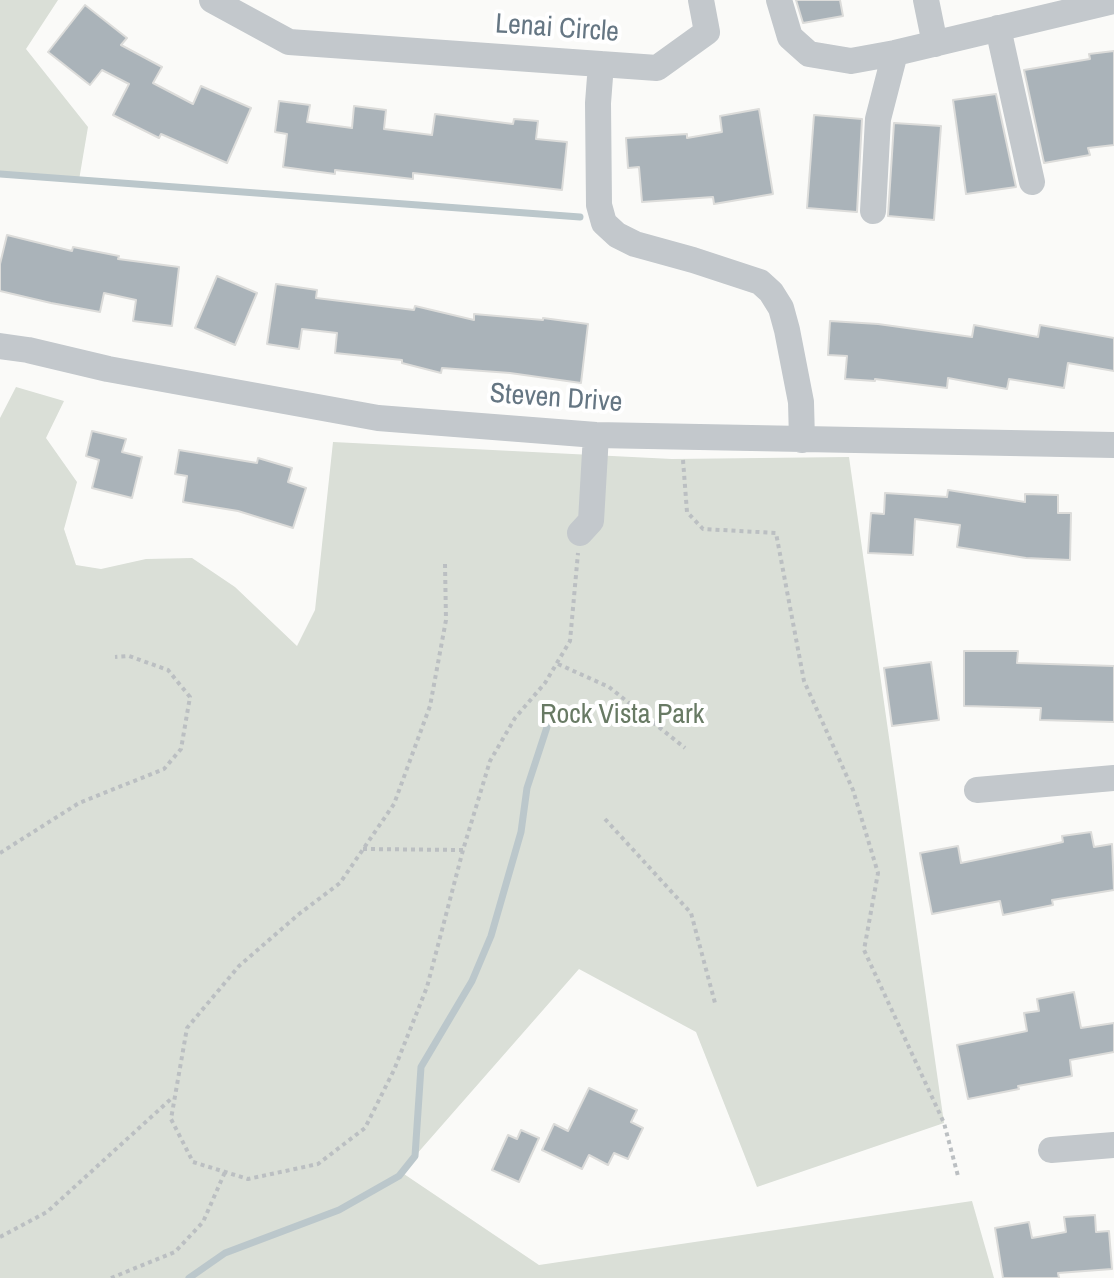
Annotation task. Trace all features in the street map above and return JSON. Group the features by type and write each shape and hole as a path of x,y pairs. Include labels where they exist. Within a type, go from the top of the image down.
{"street":[{"name":"Lenai Circle","path":"212,0 289,42 657,68 707,32 701,0"},
{"path":"779,0 790,37 809,54 851,61 998,28 1071,5 1114,1"},
{"path":"926,0 935,44"},
{"path":"998,28 1032,182"},
{"path":"873,211 878,119 895,53"},
{"path":"601,64 598,103 599,205 604,223 617,235 635,244 760,282 771,292 781,308 787,330 801,402 802,440"},
{"name":"Steven Drive","path":"0,346 378,418 596,435 1114,445"},
{"path":"580,533 591,521 596,435"},
{"path":"977,790 1114,778"},
{"path":"1051,1150 1114,1145"}],"path":[{"path":"682,438 687,512 703,529 776,533 804,681 853,790 878,873 864,950 944,1123 958,1176"},
{"path":"445,564 446,620 430,706 394,804 340,883 239,966 187,1028 171,1119 193,1162 248,1179 318,1164 365,1128 394,1070 427,987 490,761 515,718 545,683 570,641 580,533"},
{"path":"0,853 79,803 164,769 181,749 190,697 168,670 129,656 115,657"},
{"path":"557,663 609,687 685,748"},
{"path":"605,819 691,913 715,1003"},
{"path":"363,849 463,850"},
{"path":"0,1237 47,1212 174,1096"},
{"path":"111,1278 175,1252 203,1222 225,1172"}],"green space":[{"path":"0,0 58,0 26,49 88,127 79,180 0,173"},
{"name":"Rock Vista Park","path":"16,387 64,401 46,438 77,482 64,529 76,565 101,569 146,559 192,558 235,587 297,646 315,610 333,442 672,459 849,457 944,1123 757,1187 696,1032 579,969 401,1172 539,1265 972,1201 994,1278 0,1278 0,418"}],"building":[{"path":"796,0 840,0 843,16 803,23"},
{"path":"85,5 127,38 121,45 162,67 153,83 193,104 201,86 251,108 227,163 161,134 159,138 113,115 129,84 102,70 90,85 48,52"},
{"path":"1114,51 1114,145 1088,148 1090,155 1044,163 1024,70 1090,59 1089,54"},
{"path":"996,94 1016,187 966,194 953,100"},
{"path":"279,101 310,105 307,122 352,128 354,106 386,110 384,129 432,135 435,114 513,124 514,119 538,121 536,139 567,142 562,190 413,173 413,179 283,167 287,134 275,132"},
{"path":"759,109 773,194 714,204 713,197 642,202 639,167 628,168 626,138 687,134 687,138 722,132 720,116"},
{"path":"814,115 862,119 857,212 807,208"},
{"path":"894,123 941,126 934,220 888,216"},
{"path":"7,235 72,251 73,247 119,256 118,259 179,267 172,326 133,321 136,300 104,293 100,312 0,291 0,264"},
{"path":"217,276 257,293 235,345 195,328"},
{"path":"276,284 317,290 316,298 414,310 415,306 474,320 474,314 588,324 581,383 442,368 441,373 402,363 402,360 335,353 337,333 302,329 299,349 267,344"},
{"path":"830,321 972,337 974,325 1038,337 1040,325 1114,338 1114,371 1068,363 1064,388 1009,379 1007,389 948,378 947,388 875,379 845,379 847,356 828,355"},
{"path":"92,431 126,439 122,452 142,457 132,498 92,488 99,460 86,456"},
{"path":"179,450 257,463 258,458 292,468 288,482 306,488 293,528 238,511 183,502 187,476 175,474"},
{"path":"948,490 1025,502 1025,494 1058,495 1058,513 1071,513 1070,560 1026,558 957,547 960,525 915,519 913,555 868,553 871,513 884,514 885,493 947,497"},
{"path":"964,651 1018,651 1017,663 1114,666 1114,722 1040,720 1041,708 964,706"},
{"path":"931,662 939,720 892,726 884,668"},
{"path":"1091,832 1094,847 1112,844 1114,890 1052,900 1053,905 1003,915 1000,901 932,914 920,853 958,846 961,863 1063,842 1062,836"},
{"path":"1074,992 1081,1028 1114,1023 1114,1052 1070,1060 1072,1076 968,1099 957,1045 1027,1031 1024,1013 1039,1011 1037,999"},
{"path":"589,1088 637,1110 631,1122 643,1128 628,1159 614,1153 608,1165 589,1155 582,1169 542,1150 554,1124 568,1131"},
{"path":"521,1130 539,1138 519,1182 492,1170 508,1135 517,1139"},
{"path":"1095,1215 1096,1232 1109,1231 1112,1269 1058,1273 1059,1278 1003,1278 995,1228 1029,1222 1032,1238 1066,1232 1064,1217"}],"waterway":[{"path":"0,174 580,217"},
{"path":"189,1278 225,1253 339,1210 399,1176 415,1156 421,1067 472,981 491,936 521,832 527,788 547,727"}]}
